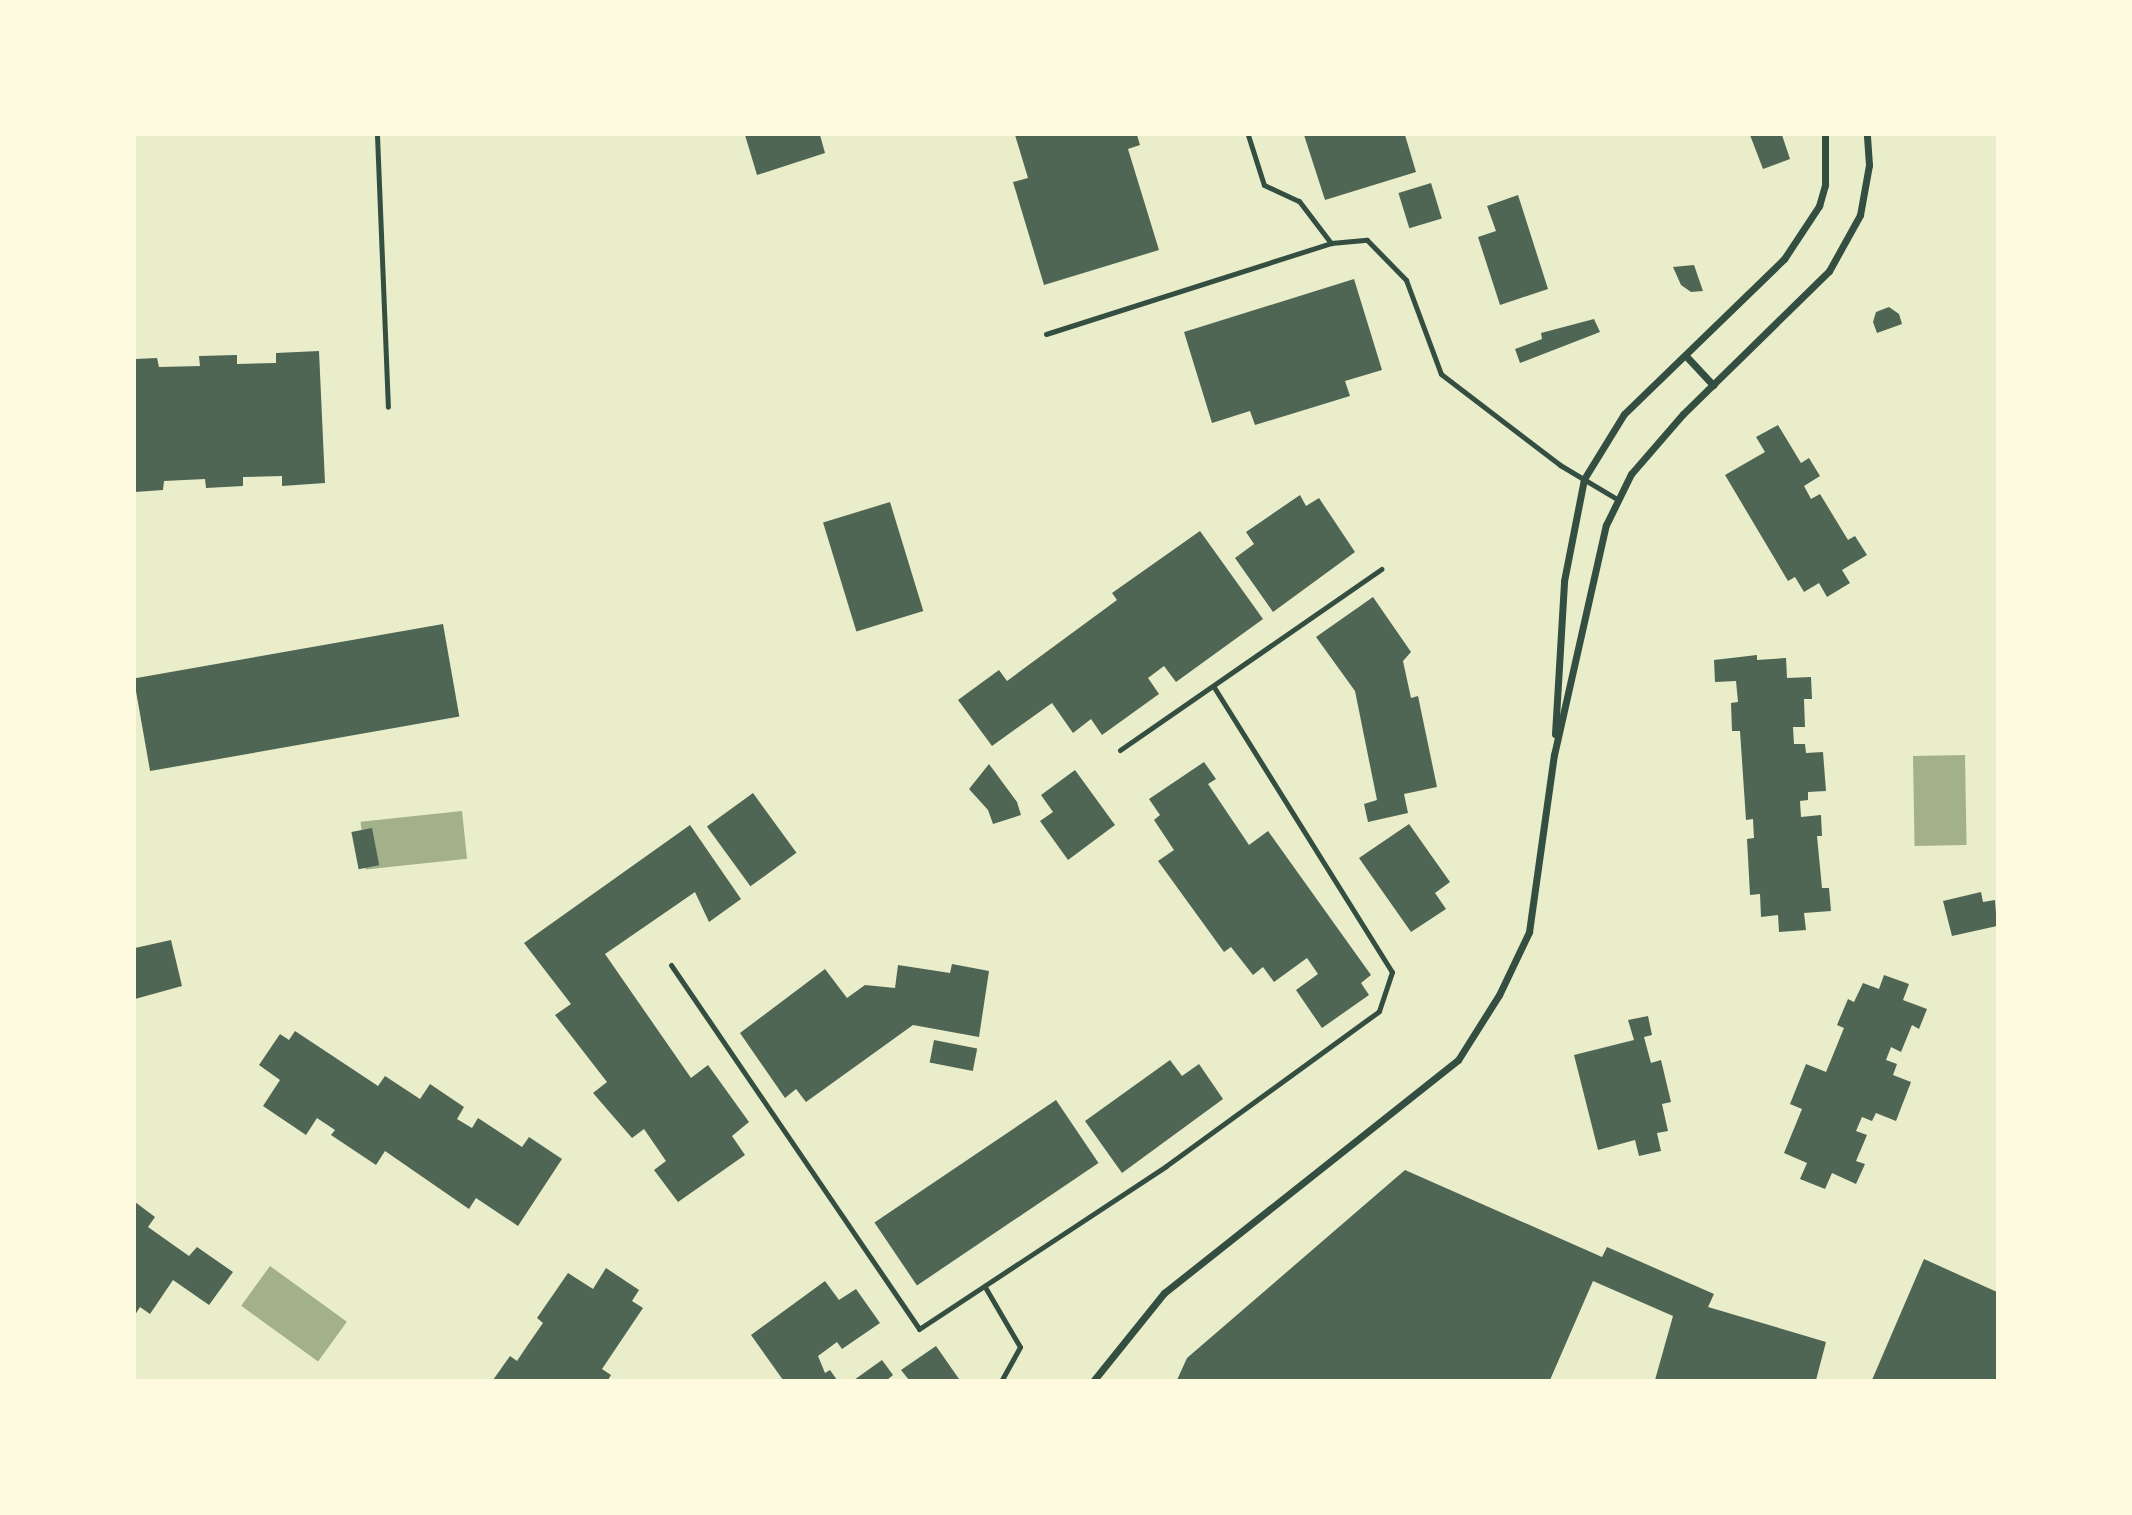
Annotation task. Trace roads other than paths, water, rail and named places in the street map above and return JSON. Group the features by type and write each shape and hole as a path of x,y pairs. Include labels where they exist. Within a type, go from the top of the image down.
{"street":[{"path":"1094,1380 1164,1293 1458,1060 1499,995 1530,932 1554,755 1564,581 1584,479 1624,414 1784,259 1819,206 1825,185 1825,135"},
{"path":"1554,755 1606,525 1617,499 1631,474 1713,385 1829,271 1860,215 1869,165 1867,135"},
{"path":"1686,356 1713,385"}],"lane":[{"path":"377,135 388,407"},
{"path":"1248,135 1264,185 1299,201 1331,243"},
{"path":"1046,334 1331,243 1367,240 1406,280 1441,374 1584,479 1617,499"},
{"path":"1120,750 1381,569"},
{"path":"671,965 919,1329 1166,1166 1378,1010 1392,972 1213,686"},
{"path":"985,1287 1020,1347 1002,1380"}]}
